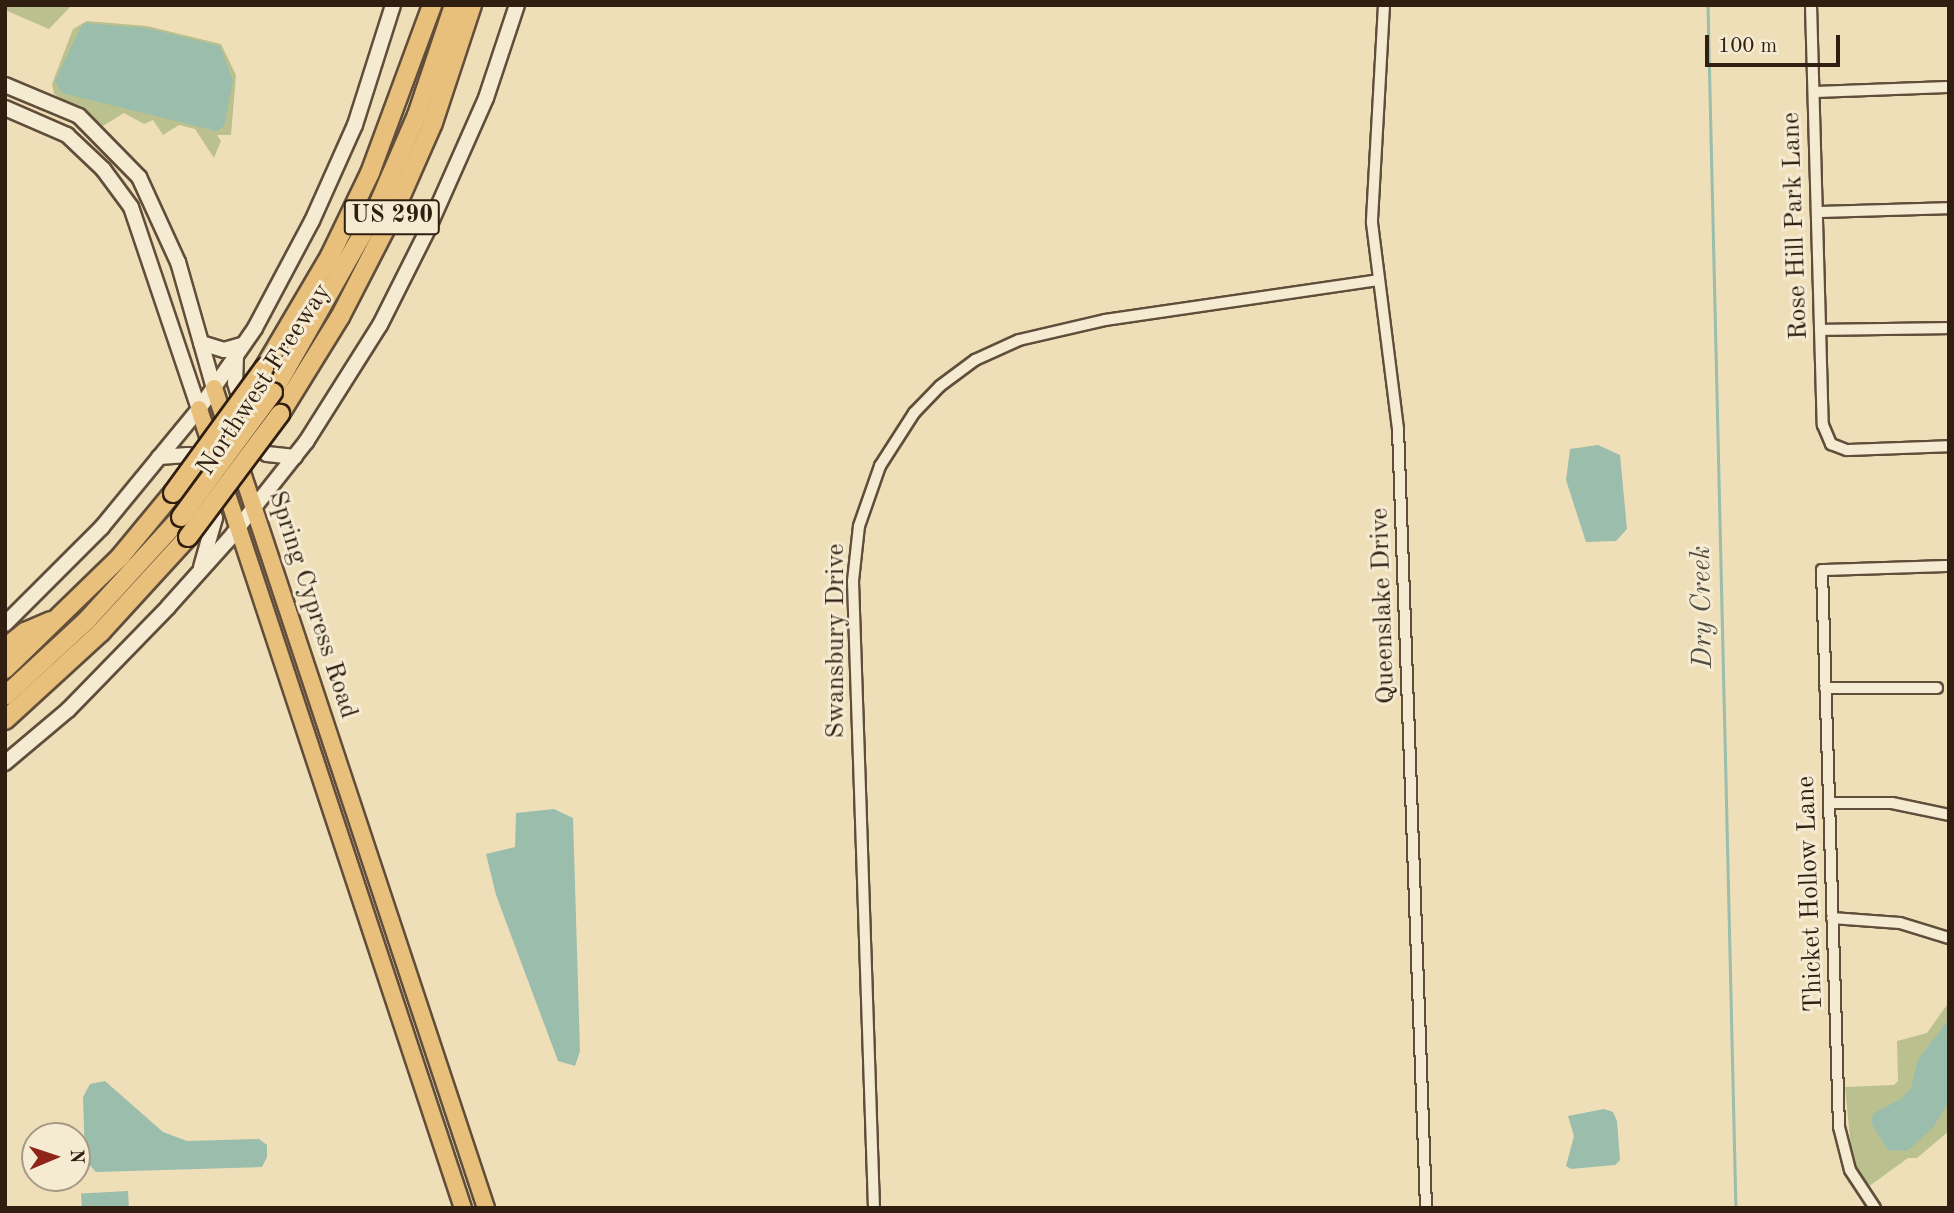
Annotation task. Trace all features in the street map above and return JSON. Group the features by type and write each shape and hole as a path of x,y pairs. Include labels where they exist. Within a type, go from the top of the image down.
{"highway":[{"name":"Northwest Freeway","path":"5,669 61,617 173,493 264,368 330,256 370,173 432,5"},
{"path":"5,696 87,620 181,517 273,392 307,339 375,212 417,115 454,5"},
{"name":"Northwest Freeway","path":"5,720 107,625 188,537 280,414 336,324 397,207 433,123 472,5"},
{"path":"5,648 25,632 61,617"}],"main road":[{"path":"5,624 102,527 199,409 239,350 312,221 355,125 393,5"},
{"path":"5,763 68,710 240,525 295,457 380,325 424,237 486,99 517,5"},
{"name":"Spring Cypress Road","path":"5,85 46,99 79,116 107,140 139,177 161,218 253,507 486,1208"},
{"path":"35,119 46,99"},
{"name":"Spring Cypress Road","path":"5,108 67,135 91,156 120,190 140,226 463,1208"},
{"path":"140,226 161,218"},
{"path":"201,343 239,350"},
{"path":"239,350 235,383 253,442 267,454 295,457"},
{"path":"159,457 188,455 196,462 215,518 201,568"},
{"path":"324,783 342,775"},
{"path":"393,993 412,985"},
{"path":"445,1152 466,1148"}],"street":[{"name":"Queenslake Drive","path":"1384,5 1371,191 1378,280 1398,429 1426,1208"},
{"name":"Rose Hill Park Lane","path":"1811,5 1823,425 1831,444 1847,450 1949,446"},
{"path":"1814,92 1949,87"},
{"path":"1817,212 1949,208"},
{"name":"Swansbury Drive","path":"874,1208 853,581 859,526 880,466 914,413 940,386 975,360 1019,340 1105,320 1378,280"},
{"path":"1820,330 1949,328"},
{"name":"Thicket Hollow Lane","path":"1875,1208 1857,1185 1842,1144 1832,918 1822,570 1949,566"},
{"path":"1825,688 1937,688"},
{"path":"1829,803 1892,803 1949,815"},
{"path":"1832,918 1900,923 1949,938"}],"green space":[{"path":"5,5 72,5 49,29 5,10"},
{"path":"87,21 147,26 221,44 236,75 231,135 217,135 221,141 214,158 195,129 179,125 163,135 153,120 144,124 124,113 103,126 54,94 52,84 73,29"},
{"path":"1949,1002 1949,1131 1917,1158 1908,1158 1868,1187 1852,1159 1845,1087 1894,1085 1898,1081 1897,1041 1927,1033"}],"shaded area":[{"path":"83,23 146,28 220,46 233,81 224,126 216,131 62,93 55,81"},
{"path":"1598,445 1620,455 1627,529 1616,541 1586,542 1566,480 1570,449"},
{"path":"554,809 573,818 580,1051 575,1066 558,1061 496,895 486,854 515,847 516,813"},
{"path":"1949,1019 1949,1101 1933,1128 1907,1151 1888,1150 1871,1123 1874,1113 1901,1099 1911,1088 1918,1059"},
{"path":"105,1081 163,1132 187,1141 259,1139 267,1145 267,1157 262,1167 96,1172 91,1167 91,1122 84,1122 83,1097 90,1084"},
{"path":"1604,1109 1613,1112 1617,1121 1620,1160 1615,1165 1571,1169 1566,1166 1574,1136 1568,1116"},
{"path":"128,1191 129,1208 82,1208 81,1193"}],"waterway":[{"name":"Dry Creek","path":"1708,5 1736,1208"}]}
